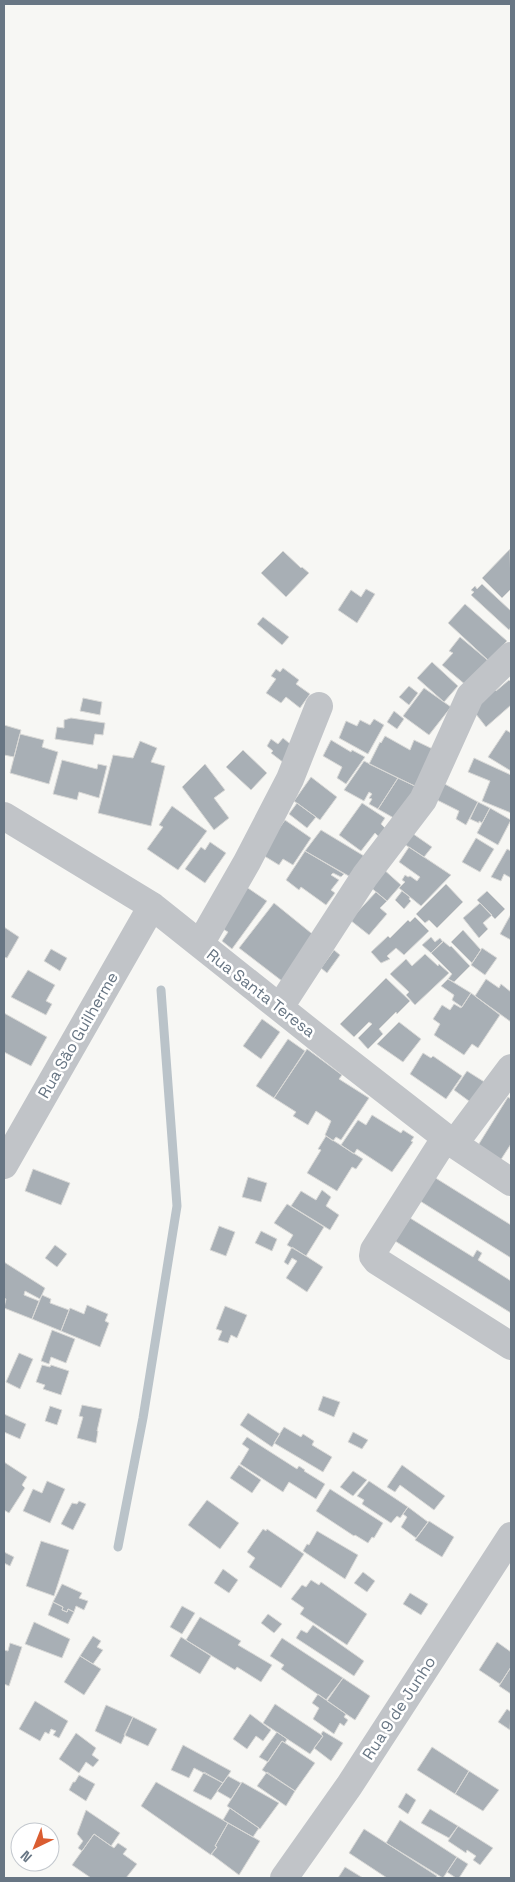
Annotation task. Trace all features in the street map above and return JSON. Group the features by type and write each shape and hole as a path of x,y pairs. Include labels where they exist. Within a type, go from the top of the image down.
{"street":[{"path":"280,1008 365,876 423,800 470,696 511,656"},
{"path":"200,944 247,862 290,779 319,706"},
{"name":"Rua Santa Teresa","path":"4,816 152,906 450,1140 511,1182"},
{"name":"Rua São Guilherme","path":"4,1165 152,906"},
{"path":"511,1068 450,1140 374,1250 373,1256 377,1261 511,1346"},
{"name":"Rua 9 de Junho","path":"284,1878 349,1786 511,1536"}],"building":[{"path":"510,549 511,589 502,598 482,578"},
{"path":"283,551 309,573 286,597 261,573"},
{"path":"482,584 511,611 511,627 509,630 471,595 474,592 471,590 475,586 477,589"},
{"path":"366,589 375,594 357,623 338,610 351,590 361,597"},
{"path":"465,604 507,641 489,661 448,623"},
{"path":"263,617 289,637 282,645 257,624"},
{"path":"460,637 491,663 467,686 442,665 453,653 449,651"},
{"path":"432,662 458,686 444,702 417,678"},
{"path":"283,668 299,680 296,684 310,694 300,708 286,697 281,703 266,693 276,679 271,676 276,669 280,672"},
{"path":"509,680 511,682 511,705 486,727 472,709 494,689 496,691"},
{"path":"409,686 418,693 409,705 399,697"},
{"path":"424,688 451,707 429,735 403,716"},
{"path":"83,698 102,702 100,715 80,711"},
{"path":"394,711 404,719 397,729 387,722"},
{"path":"71,718 105,723 103,735 95,734 93,745 55,739 57,727 64,728 64,720"},
{"path":"374,719 384,725 368,754 339,738 346,721 357,726 360,720 370,725"},
{"path":"4,725 21,730 14,757 4,755"},
{"path":"506,730 511,733 511,771 488,757"},
{"path":"20,734 44,740 42,747 58,752 49,784 10,773"},
{"path":"385,736 410,750 414,740 439,752 421,789 369,764"},
{"path":"283,738 295,748 284,763 271,753 273,751 267,746 271,739 278,744"},
{"path":"331,740 351,752 352,750 365,757 346,784 337,778 342,767 323,756"},
{"path":"140,741 157,748 151,762 165,766 151,826 98,813 113,755 133,758"},
{"path":"243,750 267,773 251,790 226,767"},
{"path":"474,758 511,775 511,813 482,801 490,781 468,772"},
{"path":"62,760 97,769 98,764 107,766 99,798 79,792 77,800 53,794"},
{"path":"364,761 398,778 378,809 369,804 372,799 369,798 372,794 369,792 364,801 344,790"},
{"path":"205,764 225,790 214,798 229,818 214,830 182,787"},
{"path":"311,777 337,797 320,820 294,801"},
{"path":"398,778 421,789 399,821 378,809"},
{"path":"441,782 478,802 466,825 456,819 459,811 435,799"},
{"path":"478,802 490,808 482,823 470,819"},
{"path":"297,803 316,817 307,828 289,814"},
{"path":"362,803 385,818 381,824 388,831 382,840 375,833 361,851 339,835"},
{"path":"172,806 207,831 178,870 147,849 163,827 159,825"},
{"path":"490,808 511,820 498,845 477,833"},
{"path":"285,820 311,838 293,865 283,859 279,865 261,854"},
{"path":"321,830 369,859 354,879 305,851"},
{"path":"409,831 432,847 424,857 401,842"},
{"path":"476,838 494,849 480,872 462,862"},
{"path":"210,842 226,853 205,883 185,869 201,847 205,850"},
{"path":"409,847 451,875 421,906 399,888 405,882 402,880 405,875 417,881 420,877 399,862"},
{"path":"507,849 511,851 511,878 504,874 501,881 491,877"},
{"path":"305,851 344,874 341,877 333,873 331,875 339,880 331,890 335,893 326,905 301,887 299,890 286,880"},
{"path":"381,867 401,885 387,901 369,886"},
{"path":"242,884 267,901 232,949 222,941 228,932 223,929"},
{"path":"446,884 463,902 437,928 429,920 425,923 416,914"},
{"path":"402,891 410,897 411,901 404,909 395,900"},
{"path":"487,891 505,909 495,919 477,900"},
{"path":"376,892 387,901 380,908 387,914 369,935 350,920"},
{"path":"274,903 316,937 282,981 239,948"},
{"path":"480,903 492,915 483,923 488,929 479,938 463,918"},
{"path":"511,914 511,940 500,934"},
{"path":"415,917 429,931 404,955 396,948 387,956 390,959 381,963 371,952 388,936 390,938 408,920 410,922"},
{"path":"4,927 19,937 7,958 4,957"},
{"path":"463,930 481,950 472,963 451,942"},
{"path":"431,937 435,942 440,938 443,942 431,953 422,945"},
{"path":"443,941 451,946 470,966 454,982 448,979 452,974 431,953"},
{"path":"482,948 497,958 485,975 471,965"},
{"path":"51,949 67,958 60,971 44,961"},
{"path":"334,950 340,955 327,973 321,968"},
{"path":"425,954 449,973 415,1005 406,995 409,992 390,974 406,959 412,966"},
{"path":"28,970 55,985 46,1001 52,1004 46,1015 11,997"},
{"path":"386,978 410,1001 379,1029 383,1034 368,1049 358,1038 372,1024 369,1022 354,1037 340,1024"},
{"path":"448,979 471,993 462,1007 452,1000 454,995 441,986"},
{"path":"486,979 499,988 501,984 511,992 511,1022 475,996"},
{"path":"471,993 500,1015 478,1048 472,1044 464,1055 434,1035 440,1024 433,1019 442,1005 450,1010 454,1004 461,1008"},
{"path":"4,1013 47,1037 31,1066 4,1052"},
{"path":"262,1019 280,1032 261,1059 243,1046"},
{"path":"399,1022 421,1039 403,1062 377,1044"},
{"path":"288,1039 305,1051 274,1098 256,1086"},
{"path":"307,1049 342,1075 339,1079 369,1098 341,1140 336,1137 333,1141 325,1135 331,1121 316,1111 308,1125 293,1116 296,1112 274,1098"},
{"path":"423,1053 431,1058 433,1056 462,1076 446,1099 410,1074"},
{"path":"467,1071 486,1083 473,1104 454,1090"},
{"path":"508,1097 511,1099 511,1144 500,1161 477,1147"},
{"path":"372,1115 401,1133 403,1130 414,1137 411,1141 413,1142 392,1172 357,1149 354,1154 341,1145 358,1120 366,1125"},
{"path":"326,1136 363,1159 356,1169 352,1167 337,1191 307,1173 321,1150 318,1149"},
{"path":"33,1169 70,1183 61,1205 25,1191"},
{"path":"248,1177 267,1183 261,1202 242,1197"},
{"path":"434,1177 511,1225 511,1258 420,1201"},
{"path":"322,1190 331,1197 326,1206 339,1215 330,1230 291,1206 301,1191 316,1200"},
{"path":"287,1204 324,1227 306,1256 287,1245 293,1235 274,1223"},
{"path":"410,1218 473,1257 477,1250 482,1253 478,1260 511,1281 511,1313 395,1241"},
{"path":"219,1226 235,1232 226,1256 210,1250"},
{"path":"261,1231 277,1239 272,1251 255,1243"},
{"path":"55,1245 67,1254 57,1267 45,1258"},
{"path":"292,1247 323,1267 307,1292 286,1278 297,1261 292,1258 288,1265 284,1262"},
{"path":"4,1262 45,1288 40,1299 25,1291 24,1295 39,1301 32,1319 4,1308 6,1299 4,1298"},
{"path":"42,1295 51,1299 50,1303 69,1310 61,1331 32,1319"},
{"path":"87,1305 108,1314 105,1321 109,1323 100,1347 61,1331 70,1308 84,1314"},
{"path":"225,1306 247,1315 237,1338 231,1335 228,1343 218,1340 222,1331 216,1329"},
{"path":"52,1330 75,1339 66,1363 51,1357 49,1364 41,1361"},
{"path":"19,1353 33,1359 20,1389 6,1382"},
{"path":"42,1365 50,1367 51,1365 69,1371 61,1395 43,1389 45,1385 36,1382"},
{"path":"323,1396 340,1402 334,1417 318,1410"},
{"path":"82,1405 102,1409 96,1443 77,1438 83,1417 79,1416"},
{"path":"50,1406 62,1410 57,1425 45,1421"},
{"path":"248,1413 280,1434 272,1447 240,1425"},
{"path":"4,1414 26,1424 20,1439 4,1432"},
{"path":"284,1427 301,1437 303,1434 314,1441 312,1445 332,1457 323,1472 274,1443"},
{"path":"353,1432 368,1440 362,1449 348,1442"},
{"path":"247,1437 297,1469 299,1466 325,1484 316,1499 289,1482 283,1492 240,1464 249,1449 242,1444"},
{"path":"4,1462 27,1477 22,1485 25,1488 9,1513 4,1510"},
{"path":"239,1465 261,1480 252,1493 230,1478"},
{"path":"402,1465 445,1496 434,1510 400,1485 395,1492 387,1487"},
{"path":"353,1471 367,1480 353,1496 340,1487"},
{"path":"47,1481 65,1489 50,1523 23,1511 33,1489 42,1493"},
{"path":"369,1481 408,1507 400,1518 397,1516 391,1523 362,1504 364,1500 357,1496"},
{"path":"330,1489 383,1523 374,1538 372,1537 368,1543 316,1511"},
{"path":"207,1500 239,1523 220,1549 188,1525"},
{"path":"79,1501 86,1504 73,1530 61,1524 72,1503 77,1504"},
{"path":"408,1507 428,1522 416,1538 401,1527 407,1517 403,1514"},
{"path":"429,1521 454,1537 442,1557 415,1540"},
{"path":"263,1529 266,1531 267,1529 304,1554 281,1588 249,1567 255,1558 247,1552"},
{"path":"317,1531 358,1555 345,1579 303,1551"},
{"path":"41,1541 69,1550 54,1596 26,1586"},
{"path":"4,1552 14,1557 10,1566 4,1563"},
{"path":"223,1569 238,1580 229,1593 214,1583"},
{"path":"363,1572 375,1581 367,1592 354,1583"},
{"path":"311,1580 319,1585 321,1582 367,1614 347,1645 300,1614 304,1608 291,1599 302,1585 306,1587"},
{"path":"62,1584 82,1593 79,1598 88,1601 84,1610 76,1606 74,1612 68,1609 67,1612 62,1610 63,1607 53,1602"},
{"path":"410,1593 428,1604 421,1615 403,1604"},
{"path":"53,1602 63,1607 62,1610 67,1612 68,1609 74,1612 68,1624 48,1615"},
{"path":"182,1606 195,1613 182,1634 170,1627"},
{"path":"268,1614 282,1624 274,1633 261,1623"},
{"path":"200,1617 241,1641 238,1645 272,1665 261,1682 237,1667 235,1670 186,1640"},
{"path":"34,1622 70,1639 62,1658 25,1644"},
{"path":"313,1625 364,1661 354,1676 296,1638 301,1630 307,1633"},
{"path":"93,1636 101,1641 97,1647 103,1650 93,1664 80,1656"},
{"path":"181,1637 211,1656 200,1674 170,1656"},
{"path":"282,1638 343,1678 326,1700 281,1669 284,1665 270,1656"},
{"path":"497,1642 511,1652 511,1667 500,1684 479,1670"},
{"path":"10,1643 22,1647 9,1686 4,1684 4,1650 8,1651"},
{"path":"80,1656 101,1669 84,1695 64,1682"},
{"path":"511,1667 511,1694 499,1686"},
{"path":"343,1678 370,1696 355,1720 327,1701"},
{"path":"318,1694 346,1714 344,1717 348,1720 344,1726 340,1723 334,1734 313,1719 319,1708 312,1703"},
{"path":"35,1701 68,1721 59,1738 53,1735 56,1731 51,1729 49,1734 45,1732 40,1741 19,1729"},
{"path":"275,1704 323,1736 310,1754 263,1723"},
{"path":"106,1705 133,1717 121,1744 95,1731"},
{"path":"507,1709 511,1712 510,1730 498,1722"},
{"path":"250,1714 271,1730 263,1741 256,1736 247,1749 233,1739"},
{"path":"133,1717 157,1729 148,1746 124,1735"},
{"path":"323,1731 343,1743 331,1761 314,1748 323,1736 321,1734"},
{"path":"277,1732 287,1739 285,1743 282,1741 268,1762 259,1757"},
{"path":"76,1733 96,1748 92,1755 99,1760 93,1767 86,1762 79,1773 59,1759"},
{"path":"282,1741 315,1763 295,1791 262,1770"},
{"path":"183,1745 231,1771 223,1783 194,1768 189,1778 171,1770"},
{"path":"432,1747 469,1771 455,1794 417,1770"},
{"path":"469,1771 499,1790 483,1811 455,1794"},
{"path":"204,1772 223,1783 211,1800 193,1791"},
{"path":"267,1772 295,1791 286,1806 257,1786"},
{"path":"79,1775 95,1784 86,1801 69,1790"},
{"path":"228,1776 241,1783 231,1799 217,1791"},
{"path":"156,1782 228,1823 215,1846 217,1847 211,1855 141,1806"},
{"path":"242,1782 279,1803 260,1829 227,1806"},
{"path":"406,1793 416,1800 408,1814 398,1807"},
{"path":"230,1808 259,1828 253,1837 223,1820"},
{"path":"430,1809 458,1826 449,1838 421,1823"},
{"path":"86,1810 120,1833 111,1846 94,1834 82,1851 78,1848 83,1841 77,1834"},
{"path":"400,1820 457,1857 443,1878 386,1843"},
{"path":"228,1823 260,1841 239,1875 211,1854 217,1847 215,1846"},
{"path":"458,1826 493,1848 480,1865 473,1860 476,1856 467,1850 466,1853 448,1841"},
{"path":"364,1829 437,1876 436,1878 387,1878 349,1853"},
{"path":"94,1834 114,1848 118,1843 127,1849 123,1854 137,1864 126,1878 91,1878 72,1865"},
{"path":"457,1857 468,1864 459,1878 447,1872"},
{"path":"345,1867 363,1878 338,1878"}],"waterway":[{"path":"118,1547 143,1418 177,1206 161,990"}]}
